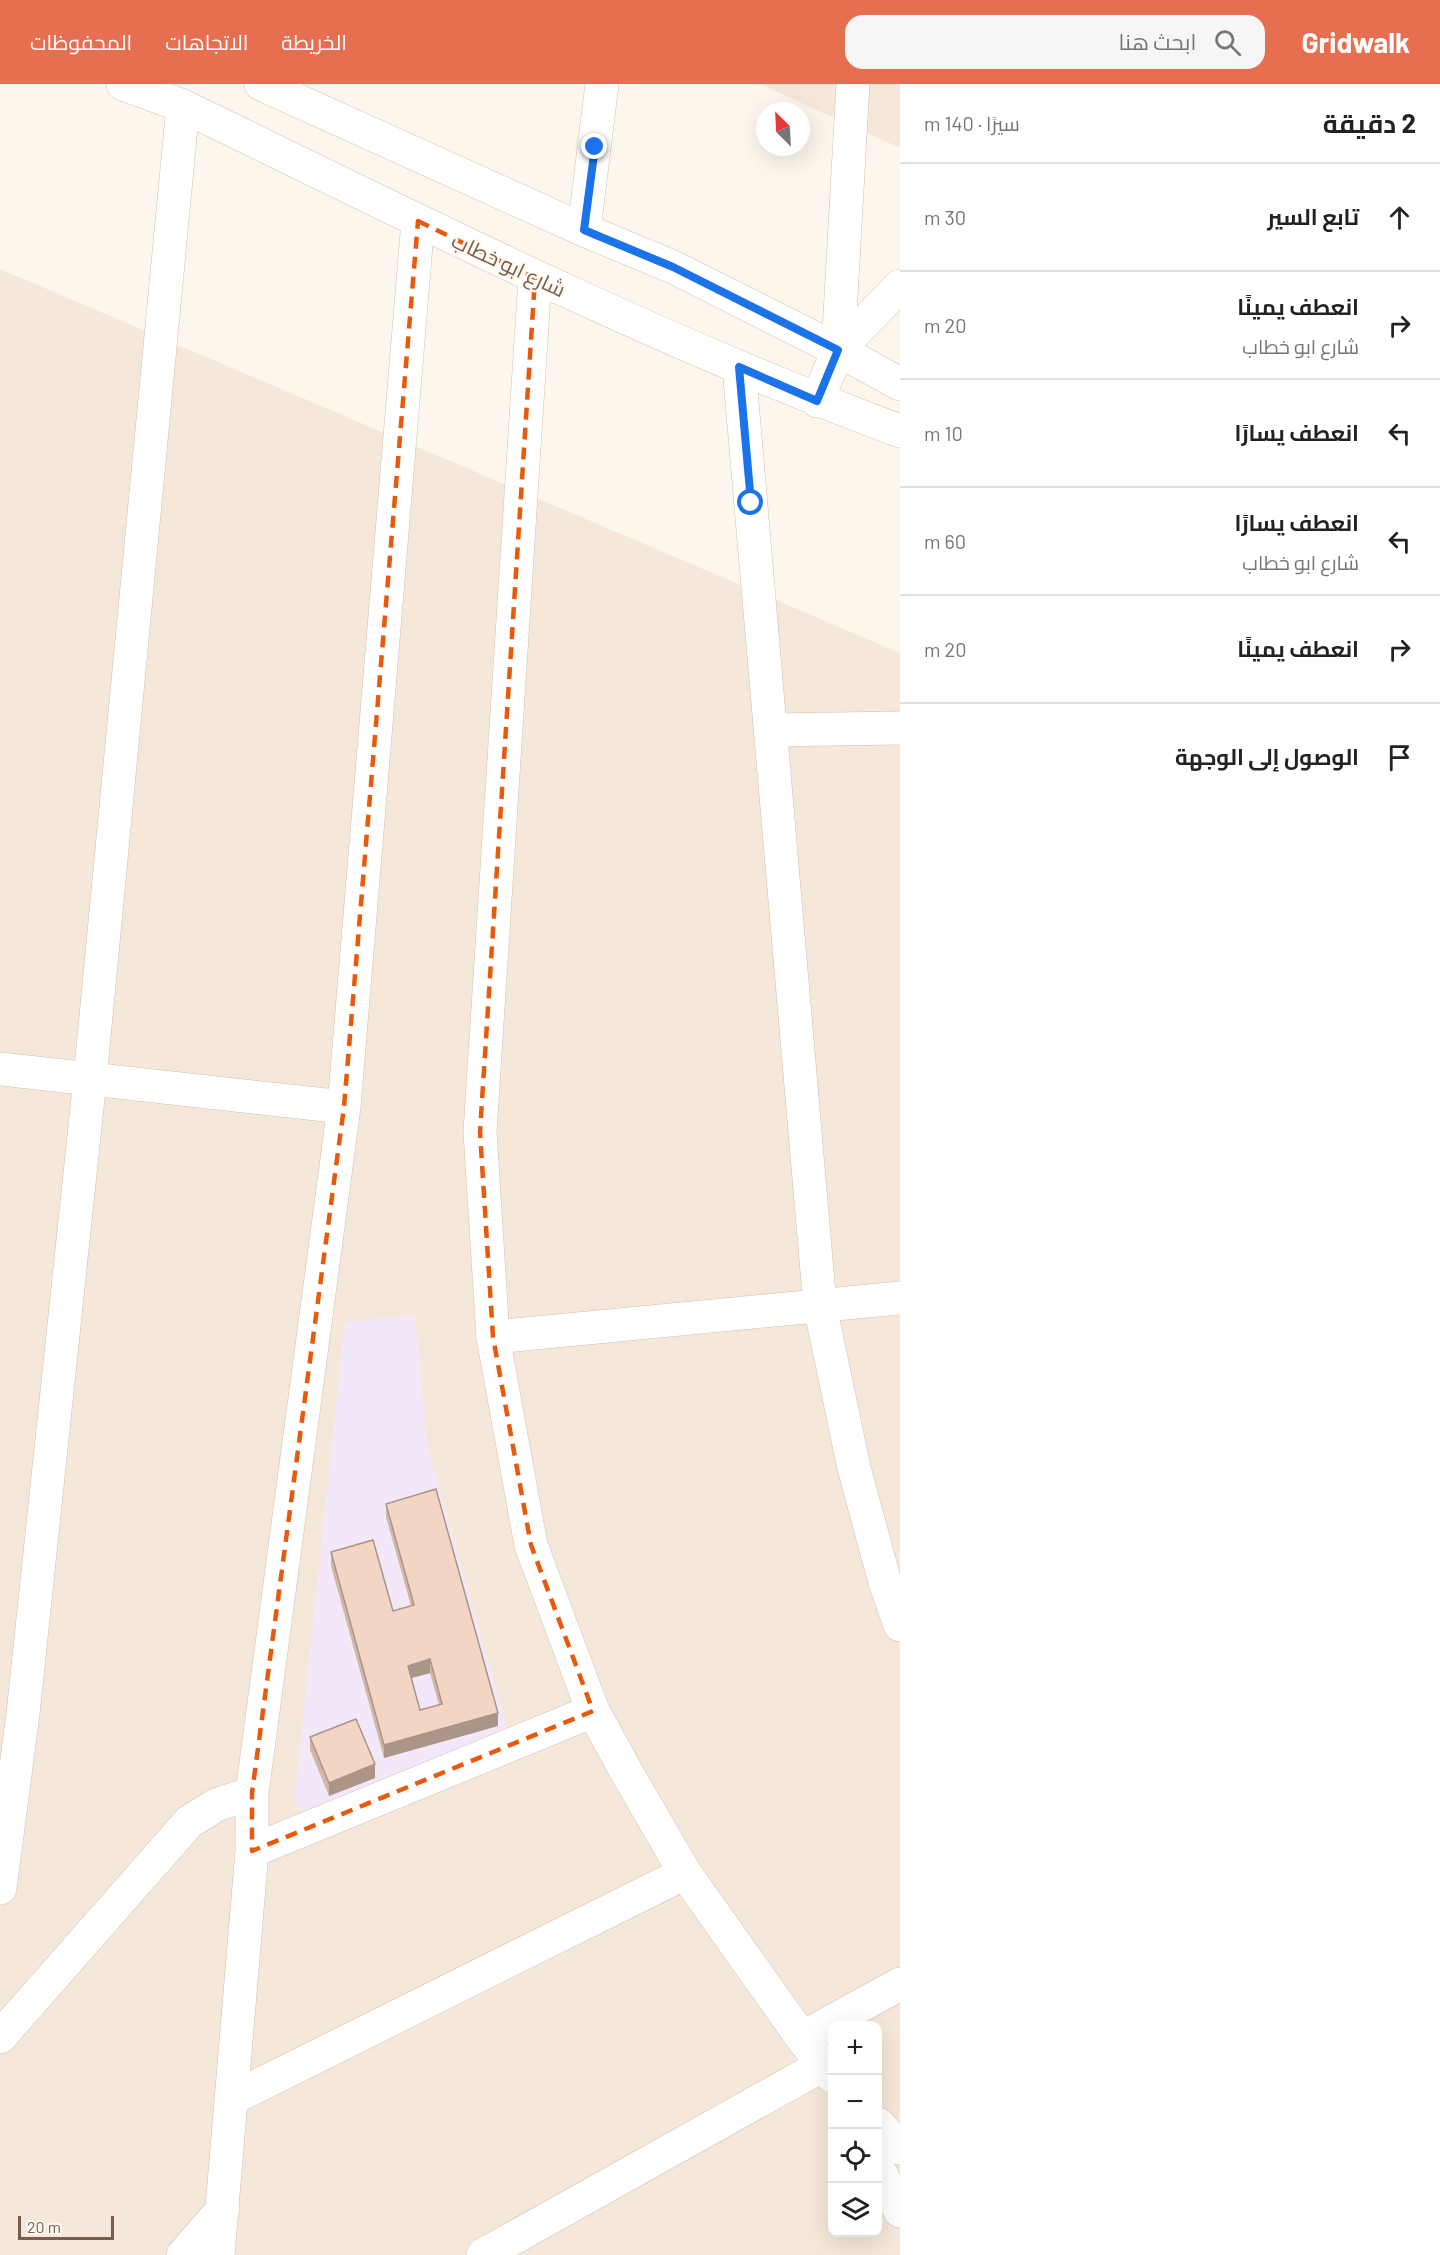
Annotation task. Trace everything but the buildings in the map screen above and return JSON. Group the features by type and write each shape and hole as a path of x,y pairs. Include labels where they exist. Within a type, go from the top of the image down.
{"street":[{"name":"شارع ابو خطاب","path":"123,84 164,95 535,278 817,401 900,431"},
{"path":"261,84 584,230 673,267 838,350 900,384"},
{"path":"584,230 602,84"},
{"path":"817,401 838,350 853,84"},
{"path":"0,1888 12,1713 90,1079 164,95"},
{"path":"218,2255 252,1851 252,1794 344,1107 418,221"},
{"path":"535,278 480,1132 493,1337 531,1545 593,1711 685,1873 828,2074"},
{"path":"838,350 900,286"},
{"path":"739,367 820,1306 854,1468 885,1582 900,1625"},
{"path":"770,730 900,728"},
{"path":"0,1069 344,1107"},
{"path":"493,1337 900,1298"},
{"path":"252,1851 593,1711"},
{"path":"0,2037 189,1822 216,1805 252,1794"},
{"path":"231,2098 685,1873"},
{"path":"802,2038 900,1984"},
{"path":"483,2255 828,2076"},
{"path":"882,2128 900,2148"},
{"path":"882,2176 900,2211"},
{"path":"183,2255 223,2210"}],"highlighted area":[{"path":"418,221 535,278 480,1132 493,1337 531,1545 593,1711 252,1851 252,1793 344,1107"}],"shaded area":[{"path":"760,84 900,84 900,148 810,107 810,102 799,102"},
{"path":"0,269 900,653 900,2255 0,2255"},
{"path":"415,1315 427,1446 507,1728 320,1814 304,1815 296,1805 295,1796 345,1322"}],"route":[{"path":"595,147 584,230 673,267 838,350 817,401 739,367 751,503"}]}
